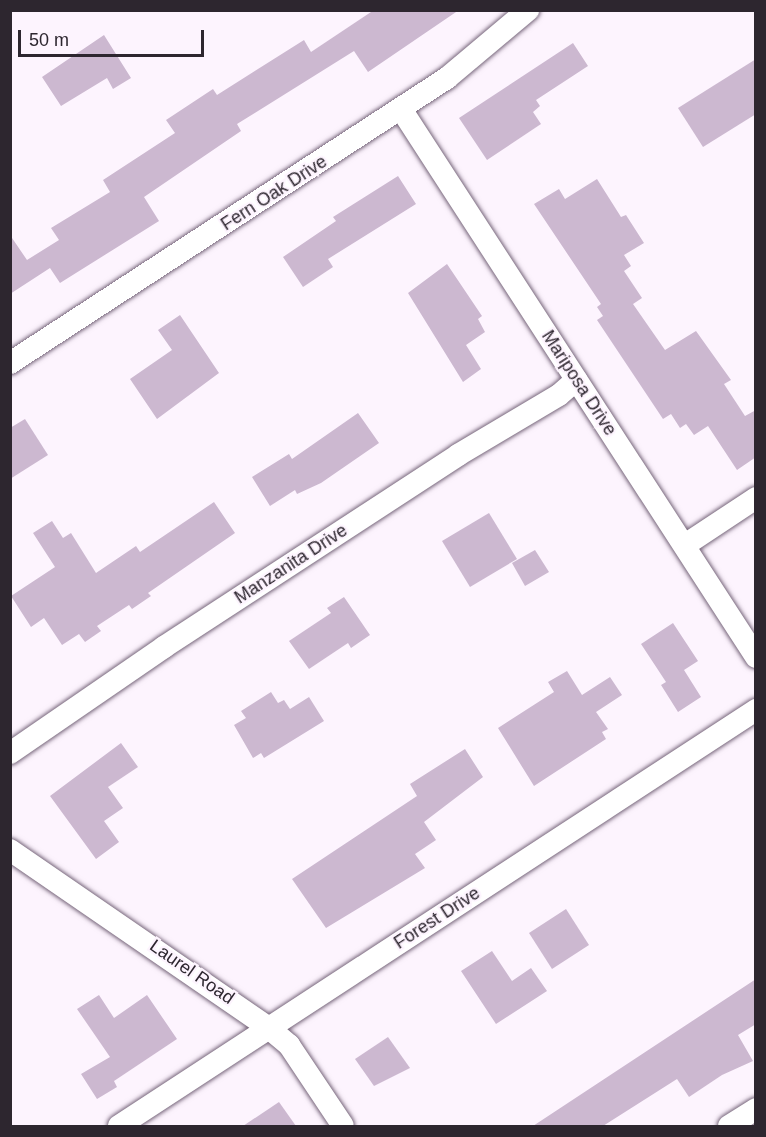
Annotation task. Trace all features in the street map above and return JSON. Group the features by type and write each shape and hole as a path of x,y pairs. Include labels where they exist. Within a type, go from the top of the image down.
{"street":[{"name":"Fern Oak Drive","path":"10,363 447,78 528,10"},
{"name":"Mariposa Drive","path":"401,109 756,657"},
{"name":"Manzanita Drive","path":"10,753 164,647 458,455 558,395 576,380"},
{"path":"685,545 756,498"},
{"name":"Forest Drive","path":"119,1126 756,710"},
{"name":"Laurel Road","path":"10,850 270,1029 289,1045 343,1126"},
{"path":"729,1126 756,1109"}],"building":[{"path":"374,10 459,10 368,72 354,51 237,124 241,131 144,197 159,221 60,283 50,268 10,294 10,235 27,260 59,240 51,228 110,192 103,180 175,133 166,120 213,89 217,95 304,40 311,52"},
{"path":"104,35 131,78 113,89 107,78 61,106 42,77"},
{"path":"573,43 588,66 536,100 540,106 533,112 541,124 487,160 459,118"},
{"path":"756,59 756,114 703,147 678,108"},
{"path":"398,176 416,204 328,259 333,267 303,287 283,257 336,221 333,217"},
{"path":"597,179 621,217 626,215 644,243 624,255 631,266 624,271 642,298 633,304 665,350 696,331 731,380 724,384 745,416 756,410 756,457 737,470 708,426 694,435 686,424 680,428 671,414 663,419 597,320 603,316 597,307 601,304 534,204 559,189 565,199"},
{"path":"447,264 482,316 478,319 485,332 466,345 481,369 463,382 408,293"},
{"path":"180,315 219,373 157,419 130,379 172,350 158,330"},
{"path":"358,413 379,443 321,483 297,494 295,490 270,506 252,477 289,454 292,459"},
{"path":"25,419 48,455 10,479 10,428"},
{"path":"214,502 235,533 148,593 151,596 132,609 129,605 97,626 101,631 85,642 79,634 62,645 44,618 31,627 11,596 55,567 33,533 52,521 63,538 71,533 96,573 136,546 140,552"},
{"path":"489,513 517,559 470,587 442,541"},
{"path":"535,550 549,572 525,586 512,563"},
{"path":"344,597 370,635 351,648 348,643 309,669 289,641 331,613 327,608"},
{"path":"673,623 698,661 684,670 701,697 678,712 661,685 666,682 641,644"},
{"path":"567,671 582,695 610,677 622,695 596,712 608,729 602,732 606,739 534,786 498,728 554,692 548,682"},
{"path":"271,692 278,703 284,700 290,709 309,697 324,721 264,758 261,753 253,758 234,725 246,718 241,711"},
{"path":"121,743 138,767 108,787 123,808 104,821 119,842 96,859 50,796"},
{"path":"465,749 483,777 424,822 436,840 415,854 425,868 326,928 292,879 417,796 410,784"},
{"path":"566,909 589,945 552,969 529,933"},
{"path":"492,951 512,981 531,968 547,991 496,1024 461,971"},
{"path":"756,979 756,1024 738,1035 753,1061 722,1075 689,1097 677,1079 603,1126 533,1126"},
{"path":"99,995 114,1018 147,995 177,1039 114,1081 117,1087 97,1099 81,1074 110,1057 77,1009"},
{"path":"388,1037 410,1068 374,1086 355,1059"},
{"path":"279,1102 296,1126 243,1126"}]}
